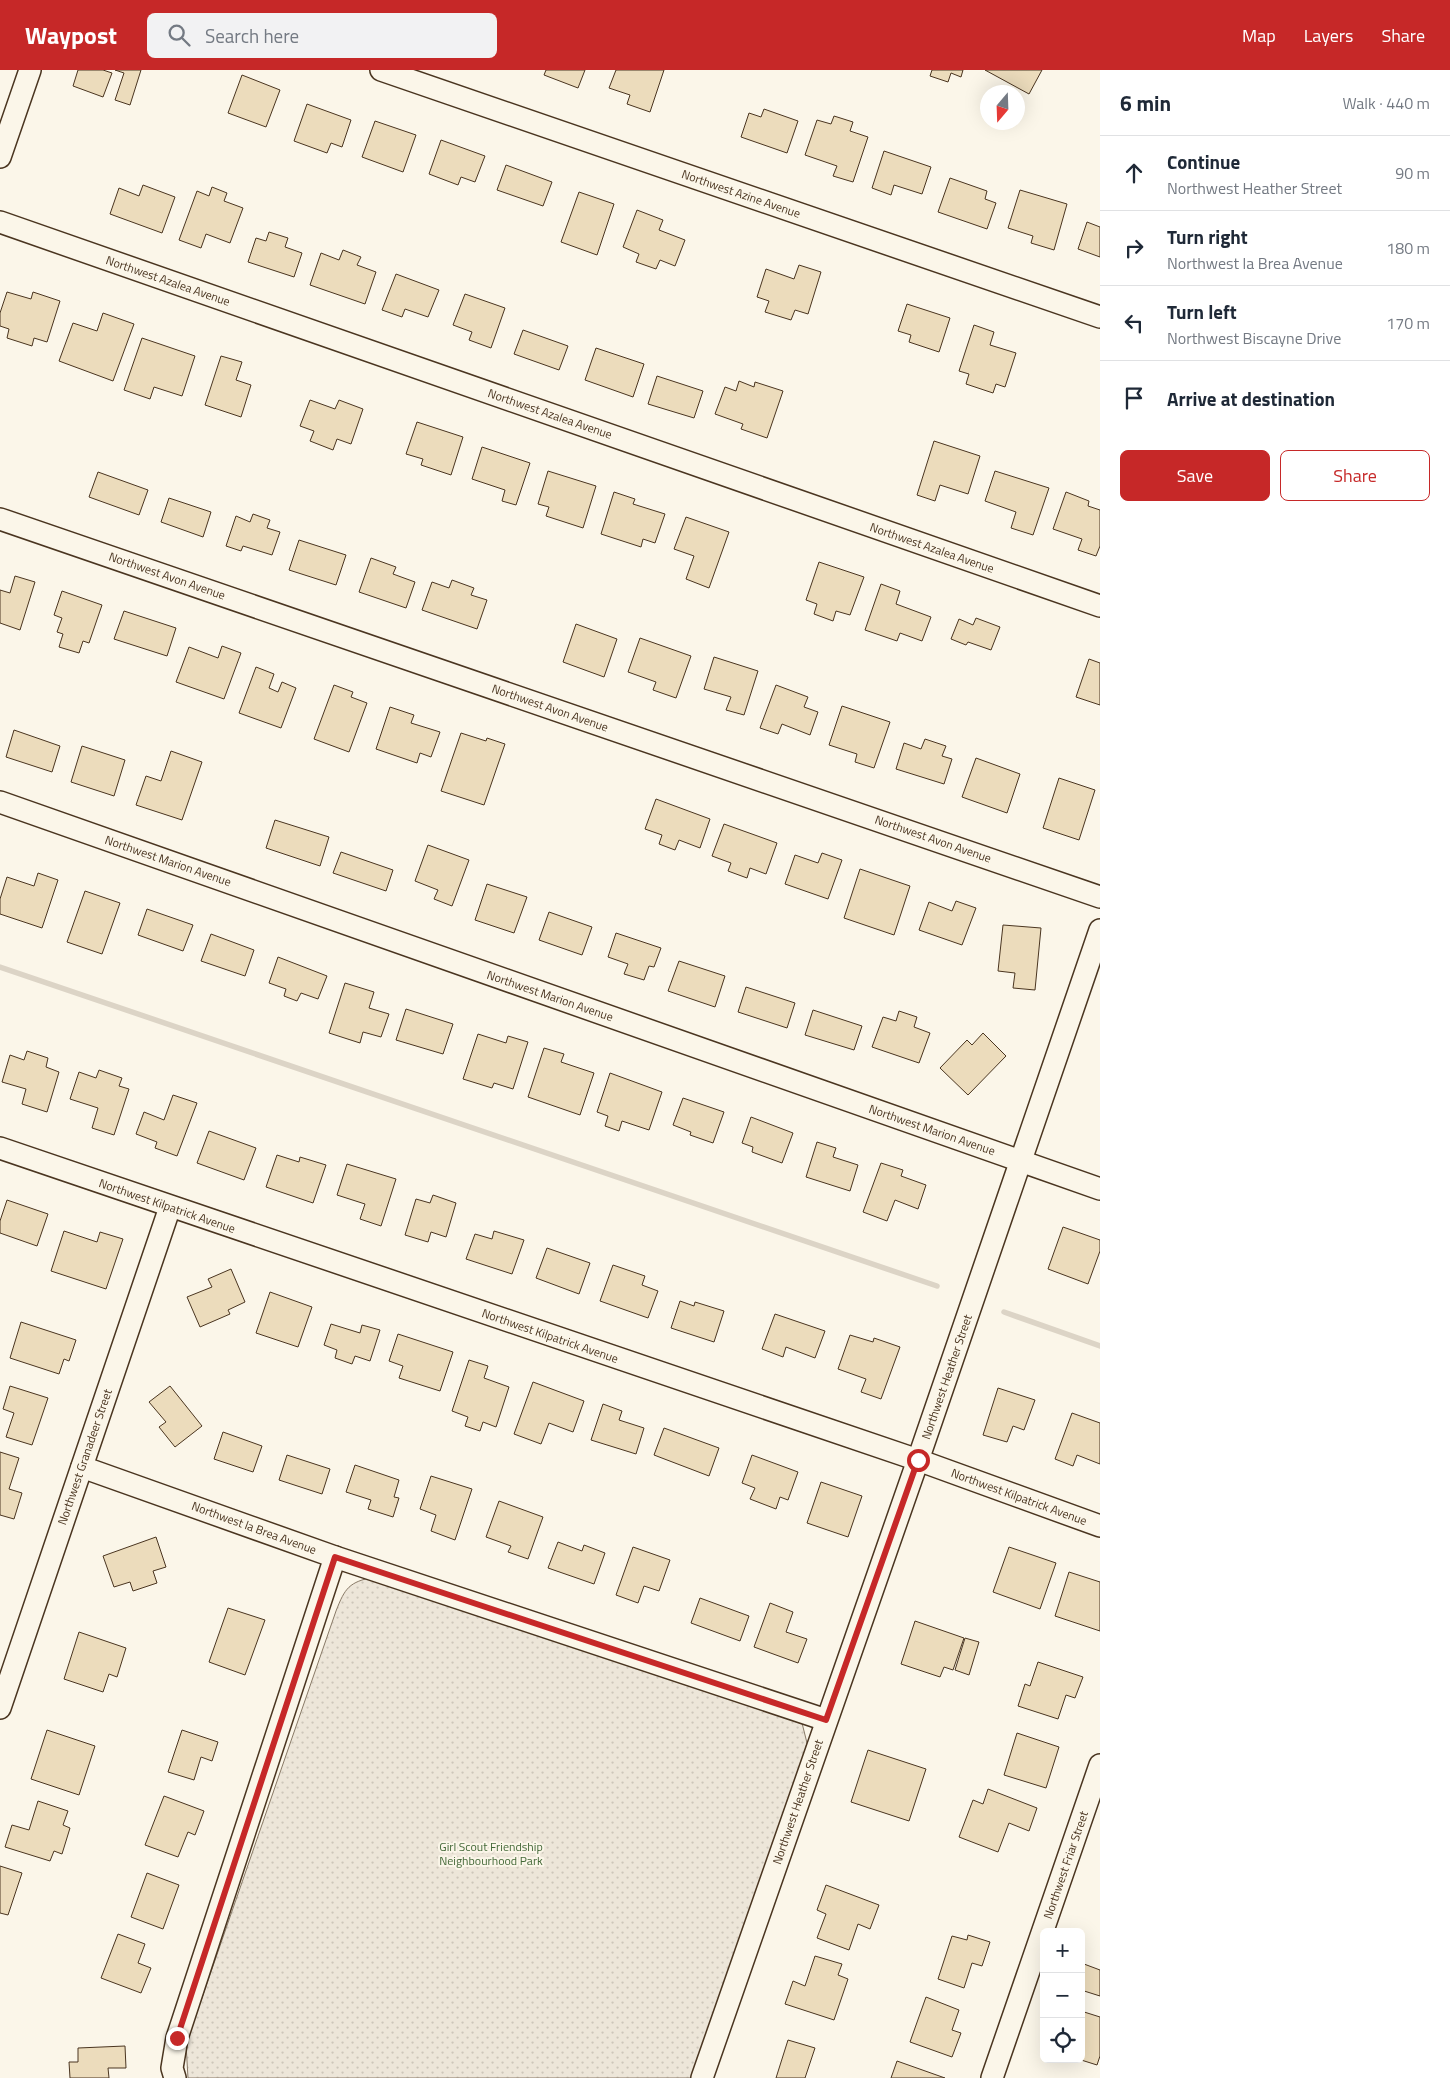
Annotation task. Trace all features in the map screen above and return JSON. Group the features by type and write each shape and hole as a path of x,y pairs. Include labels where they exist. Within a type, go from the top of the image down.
{"street":[{"path":"0,157 30,70"},
{"name":"Northwest Azine Avenue","path":"381,70 1100,317"},
{"name":"Northwest Azalea Avenue","path":"0,222 1100,606"},
{"name":"Northwest Avon Avenue","path":"0,519 1100,897"},
{"name":"Northwest Marion Avenue","path":"0,802 1100,1189"},
{"name":"Northwest Heather Street","path":"702,2078 918,1460 1100,930"},
{"name":"Northwest Kilpatrick Avenue","path":"0,1148 918,1460 1100,1526"},
{"name":"Northwest Granadeer Street","path":"0,1708 170,1207"},
{"name":"Northwest la Brea Avenue","path":"82,1467 335,1557 826,1720"},
{"path":"175,2078 172,2068 177,2038 335,1557"},
{"name":"Northwest Friar Street","path":"992,2078 1100,1765"}],"green space":[{"name":"Girl Scout Friendship Neighbourhood Park","path":"374,1577 786,1715 802,1723 807,1743 793,1795 695,2078 188,2078 186,2044 336,1611 345,1591 349,1587 359,1581"}],"building":[{"path":"78,70 103,70 112,73 103,97 73,86"},
{"path":"115,70 141,70 130,105 115,100 124,73"},
{"path":"546,70 585,70 578,88 544,75"},
{"path":"616,70 664,70 650,112 627,104 630,95 609,88"},
{"path":"932,70 963,70 961,77 951,73 948,82 930,76"},
{"path":"985,70 1042,70 1029,94 1025,92 1025,85 1012,85"},
{"path":"242,75 280,90 266,127 228,113"},
{"path":"307,104 351,120 342,147 331,143 327,153 294,141"},
{"path":"764,109 798,121 787,153 741,137 749,113 761,117"},
{"path":"834,116 853,122 850,131 868,137 853,182 833,176 837,166 805,155 817,120 831,124"},
{"path":"375,121 416,135 403,172 362,157"},
{"path":"441,140 485,156 475,182 461,177 458,185 429,174"},
{"path":"884,151 931,167 922,194 894,185 891,195 872,188"},
{"path":"506,165 552,182 543,206 497,190"},
{"path":"950,178 987,191 985,199 996,203 987,229 938,212"},
{"path":"143,185 175,197 162,233 110,214 119,188 139,196"},
{"path":"212,187 227,193 224,201 243,208 230,243 206,234 201,248 179,240 197,191 209,196"},
{"path":"1020,190 1067,204 1054,250 1031,243 1033,236 1008,228"},
{"path":"579,192 614,204 597,255 561,242"},
{"path":"637,210 663,220 659,230 685,240 675,266 660,260 656,269 636,262 639,254 623,247"},
{"path":"1087,222 1100,227 1100,257 1078,249"},
{"path":"269,232 288,238 285,247 302,253 294,277 248,262 256,238 266,241"},
{"path":"343,250 361,257 357,265 376,272 365,304 310,285 321,253 339,260"},
{"path":"799,265 821,272 808,314 795,310 791,320 765,312 769,301 757,297 766,269 794,279"},
{"path":"396,274 439,290 428,317 405,309 402,317 382,310"},
{"path":"7,292 31,299 33,292 60,301 47,342 34,338 32,346 7,338 9,329 0,326 0,313"},
{"path":"465,294 505,308 491,348 469,340 472,332 453,325"},
{"path":"907,304 950,318 939,352 909,342 911,335 898,331"},
{"path":"103,313 134,324 113,381 59,361 73,323 97,331"},
{"path":"974,325 994,332 990,345 1016,353 1005,387 996,384 993,393 966,384 969,374 959,371"},
{"path":"523,330 568,346 559,370 514,354"},
{"path":"142,338 195,356 182,396 154,387 150,399 124,390"},
{"path":"596,348 644,364 633,397 585,380"},
{"path":"221,356 242,362 236,380 251,385 241,417 205,405"},
{"path":"657,376 703,391 694,418 648,404"},
{"path":"739,381 754,387 755,382 783,391 767,438 741,429 743,424 715,414 725,387 736,391"},
{"path":"310,400 335,409 339,400 363,409 351,444 337,439 333,450 310,441 314,431 300,426"},
{"path":"417,422 463,437 451,475 421,465 423,459 406,454"},
{"path":"934,441 980,456 968,494 940,485 935,501 917,495"},
{"path":"482,447 530,463 516,505 502,501 505,490 472,479"},
{"path":"548,471 596,486 583,528 546,516 549,507 538,504"},
{"path":"995,471 1049,488 1033,535 1011,528 1016,512 985,501"},
{"path":"98,472 148,490 139,515 89,497"},
{"path":"614,492 635,499 633,504 665,514 655,543 643,539 641,547 601,534"},
{"path":"1066,492 1089,501 1088,506 1100,510 1100,546 1096,556 1078,550 1082,539 1053,529"},
{"path":"169,498 211,512 203,537 161,522"},
{"path":"253,514 270,520 267,528 280,532 272,555 243,546 241,551 226,546 236,516 250,522"},
{"path":"686,517 729,532 709,588 686,579 694,556 674,549"},
{"path":"299,540 346,555 336,585 289,570"},
{"path":"371,558 396,567 393,574 415,582 406,608 359,592"},
{"path":"819,562 864,577 850,615 836,611 833,621 814,614 817,604 806,600"},
{"path":"15,576 35,582 20,630 0,623 0,590 10,593"},
{"path":"452,580 474,588 471,595 487,600 477,629 422,610 432,582 449,588"},
{"path":"881,584 900,591 896,604 931,617 922,641 900,633 897,641 865,630"},
{"path":"62,591 102,605 89,643 83,641 79,653 59,647 63,634 57,632 62,618 54,615"},
{"path":"124,611 176,628 167,656 114,639"},
{"path":"976,618 1000,627 991,650 968,642 966,645 951,639 959,619 973,625"},
{"path":"576,624 617,639 604,677 563,662"},
{"path":"640,638 691,656 676,698 653,690 656,682 628,672"},
{"path":"222,646 241,653 224,699 176,682 189,647 218,658"},
{"path":"714,657 758,671 744,715 726,710 731,697 704,689"},
{"path":"1089,659 1100,663 1100,705 1076,697"},
{"path":"256,667 274,674 269,688 278,692 282,682 296,688 281,728 239,713"},
{"path":"334,685 353,692 351,697 367,703 349,752 314,739"},
{"path":"776,685 808,697 804,707 818,712 810,735 782,724 778,734 760,728"},
{"path":"842,706 890,722 874,768 855,762 857,754 829,745"},
{"path":"390,707 414,715 411,723 440,732 431,757 420,753 417,763 376,749"},
{"path":"14,730 60,746 52,772 6,757"},
{"path":"461,733 486,741 487,738 505,744 484,805 441,791"},
{"path":"925,739 946,746 942,756 952,759 944,784 896,769 904,743 921,749"},
{"path":"82,746 125,760 114,796 71,782"},
{"path":"171,751 202,762 182,820 136,805 146,776 161,781"},
{"path":"976,758 1020,774 1007,813 962,797"},
{"path":"1059,778 1095,790 1079,840 1043,828"},
{"path":"656,799 710,819 700,848 679,840 675,850 659,844 662,835 645,829"},
{"path":"275,820 329,837 320,866 266,848"},
{"path":"724,824 777,843 766,874 750,868 747,878 728,871 731,863 712,856"},
{"path":"428,845 469,860 452,906 434,899 438,890 415,881"},
{"path":"341,852 393,870 386,891 333,873"},
{"path":"822,853 842,860 828,899 785,884 795,855 818,863"},
{"path":"860,869 910,886 894,935 844,918"},
{"path":"38,873 58,880 42,928 0,914 0,899 7,877 34,886"},
{"path":"487,884 527,897 514,933 475,920"},
{"path":"85,891 120,903 102,954 67,942"},
{"path":"956,901 976,908 962,945 919,930 929,902 952,911"},
{"path":"147,909 193,925 183,951 138,935"},
{"path":"549,912 592,927 582,955 539,940"},
{"path":"1003,925 1041,928 1035,990 1013,988 1015,973 998,971"},
{"path":"616,933 661,948 654,967 649,966 644,980 624,974 628,964 608,957"},
{"path":"211,934 254,950 245,976 201,961"},
{"path":"278,957 327,976 318,999 301,993 297,1001 284,996 286,989 269,983"},
{"path":"679,961 725,976 715,1007 668,991"},
{"path":"345,983 374,992 369,1008 389,1014 381,1037 363,1032 360,1043 329,1033"},
{"path":"746,987 795,1003 787,1028 738,1012"},
{"path":"406,1009 453,1024 443,1054 396,1040"},
{"path":"813,1010 862,1026 854,1050 805,1035"},
{"path":"899,1011 917,1017 914,1027 930,1033 919,1063 872,1047 883,1017 896,1021"},
{"path":"983,1033 1006,1056 968,1095 940,1068 967,1040 972,1045"},
{"path":"478,1034 506,1043 508,1036 528,1042 513,1089 494,1083 492,1088 463,1079"},
{"path":"544,1048 564,1054 561,1062 594,1073 580,1115 528,1097"},
{"path":"27,1051 48,1058 46,1067 59,1072 47,1112 22,1104 26,1089 2,1082 10,1055 24,1060"},
{"path":"99,1070 122,1078 119,1086 129,1089 114,1135 92,1128 98,1108 70,1099 79,1072 96,1078"},
{"path":"610,1073 662,1092 649,1130 622,1121 619,1131 605,1126 608,1116 597,1112"},
{"path":"173,1095 197,1103 177,1156 155,1148 157,1142 136,1134 144,1112 164,1120"},
{"path":"683,1098 724,1112 713,1143 690,1135 691,1132 673,1125"},
{"path":"751,1117 793,1133 782,1163 752,1152 753,1147 742,1143"},
{"path":"209,1131 256,1148 244,1180 197,1163"},
{"path":"817,1142 836,1148 833,1157 858,1165 850,1191 806,1177"},
{"path":"277,1155 299,1162 300,1157 326,1165 313,1203 266,1187"},
{"path":"881,1163 903,1170 901,1176 926,1185 918,1209 895,1200 887,1221 863,1212"},
{"path":"347,1164 396,1179 381,1226 360,1219 365,1204 337,1195"},
{"path":"433,1195 456,1203 446,1237 431,1232 428,1242 405,1235 416,1199 430,1203"},
{"path":"7,1200 48,1214 37,1246 0,1233 0,1221"},
{"path":"1063,1227 1100,1240 1100,1251 1088,1284 1048,1269"},
{"path":"64,1231 97,1242 100,1232 123,1239 106,1289 51,1271"},
{"path":"494,1231 524,1240 512,1274 466,1259 475,1234 492,1239"},
{"path":"547,1248 590,1263 579,1294 536,1278"},
{"path":"613,1265 645,1276 642,1285 658,1291 648,1318 600,1301"},
{"path":"231,1269 245,1302 228,1310 230,1314 200,1327 187,1297 212,1287 208,1279"},
{"path":"270,1292 312,1307 298,1347 256,1333"},
{"path":"680,1301 694,1306 695,1302 724,1311 714,1342 671,1328"},
{"path":"775,1314 825,1331 815,1358 786,1347 783,1357 762,1349"},
{"path":"21,1322 76,1340 69,1361 64,1359 59,1374 10,1358"},
{"path":"331,1324 360,1333 362,1325 380,1330 370,1361 355,1356 352,1364 335,1358 337,1350 324,1345"},
{"path":"398,1334 453,1352 440,1391 399,1378 403,1366 389,1361"},
{"path":"850,1335 873,1342 874,1338 900,1347 881,1399 861,1392 866,1379 838,1369"},
{"path":"469,1360 488,1366 484,1378 509,1387 496,1427 483,1422 480,1431 465,1426 468,1417 452,1411"},
{"path":"533,1382 584,1401 573,1432 549,1423 541,1444 514,1434"},
{"path":"10,1386 48,1398 32,1445 6,1437 14,1413 3,1409"},
{"path":"170,1386 202,1426 175,1447 159,1427 166,1422 149,1402"},
{"path":"998,1388 1035,1400 1024,1430 1013,1426 1007,1442 983,1435"},
{"path":"603,1404 622,1411 619,1420 644,1428 636,1454 591,1440"},
{"path":"1072,1413 1100,1423 1100,1464 1077,1455 1073,1466 1055,1459"},
{"path":"664,1428 719,1448 709,1476 654,1455"},
{"path":"223,1432 262,1446 253,1472 214,1459"},
{"path":"0,1452 19,1458 9,1489 22,1493 14,1519 0,1515"},
{"path":"287,1455 330,1469 322,1494 279,1480"},
{"path":"752,1455 798,1472 788,1500 780,1497 776,1509 750,1499 755,1488 742,1483"},
{"path":"355,1465 399,1480 394,1497 399,1498 393,1517 368,1509 371,1500 346,1492"},
{"path":"431,1476 472,1489 455,1540 431,1531 436,1515 420,1509"},
{"path":"821,1482 862,1496 848,1537 807,1523"},
{"path":"499,1501 543,1517 528,1559 508,1552 511,1546 486,1537"},
{"path":"156,1537 166,1567 153,1571 157,1583 133,1591 130,1582 114,1587 103,1556"},
{"path":"558,1542 582,1551 584,1545 605,1553 594,1584 548,1568"},
{"path":"633,1547 670,1560 659,1591 644,1586 638,1603 616,1595"},
{"path":"1009,1547 1056,1563 1040,1609 993,1592"},
{"path":"1069,1572 1100,1582 1100,1631 1055,1616"},
{"path":"700,1598 749,1616 740,1641 691,1623"},
{"path":"770,1603 793,1612 786,1632 807,1639 798,1663 754,1647"},
{"path":"228,1608 265,1620 245,1675 209,1662"},
{"path":"915,1621 964,1638 953,1670 944,1667 940,1677 901,1664"},
{"path":"79,1632 126,1648 117,1677 109,1674 103,1692 64,1679"},
{"path":"965,1638 979,1642 969,1675 955,1670"},
{"path":"1038,1662 1083,1677 1075,1698 1066,1695 1058,1719 1018,1706 1025,1684 1030,1686"},
{"path":"47,1730 95,1746 79,1795 31,1779"},
{"path":"182,1730 218,1742 212,1761 201,1757 194,1780 168,1772"},
{"path":"1017,1733 1059,1747 1046,1788 1004,1775"},
{"path":"868,1750 926,1769 909,1821 851,1802"},
{"path":"988,1789 1037,1808 1029,1831 1009,1823 998,1852 959,1837 973,1800 983,1804"},
{"path":"164,1796 204,1811 195,1835 188,1832 178,1857 145,1845"},
{"path":"38,1801 68,1811 63,1825 70,1828 62,1854 54,1851 50,1861 5,1847 12,1825 29,1830"},
{"path":"0,1866 22,1873 8,1915 0,1913"},
{"path":"147,1873 179,1885 163,1929 131,1917"},
{"path":"826,1885 879,1905 870,1929 858,1924 849,1950 817,1938 826,1914 817,1910"},
{"path":"118,1934 145,1944 138,1963 151,1968 141,1993 101,1978"},
{"path":"968,1935 990,1942 982,1966 972,1963 964,1988 938,1979 952,1936 967,1940"},
{"path":"815,1956 842,1964 838,1975 848,1979 834,2020 785,2004 793,1981 805,1986"},
{"path":"1085,1964 1100,1970 1100,1996 1085,1991"},
{"path":"926,1997 959,2010 952,2030 961,2033 952,2057 910,2042"},
{"path":"1085,2012 1100,2017 1100,2056 1097,2065 1085,2061"},
{"path":"788,2040 815,2048 805,2078 776,2078"},
{"path":"125,2046 126,2068 108,2068 109,2078 70,2078 69,2062 78,2062 78,2048"},
{"path":"897,2061 945,2078 891,2078"}],"waterway":[{"path":"0,967 937,1286"},
{"path":"1004,1312 1100,1346"}],"route":[{"path":"177,2038 335,1557 826,1720 918,1460"}]}
